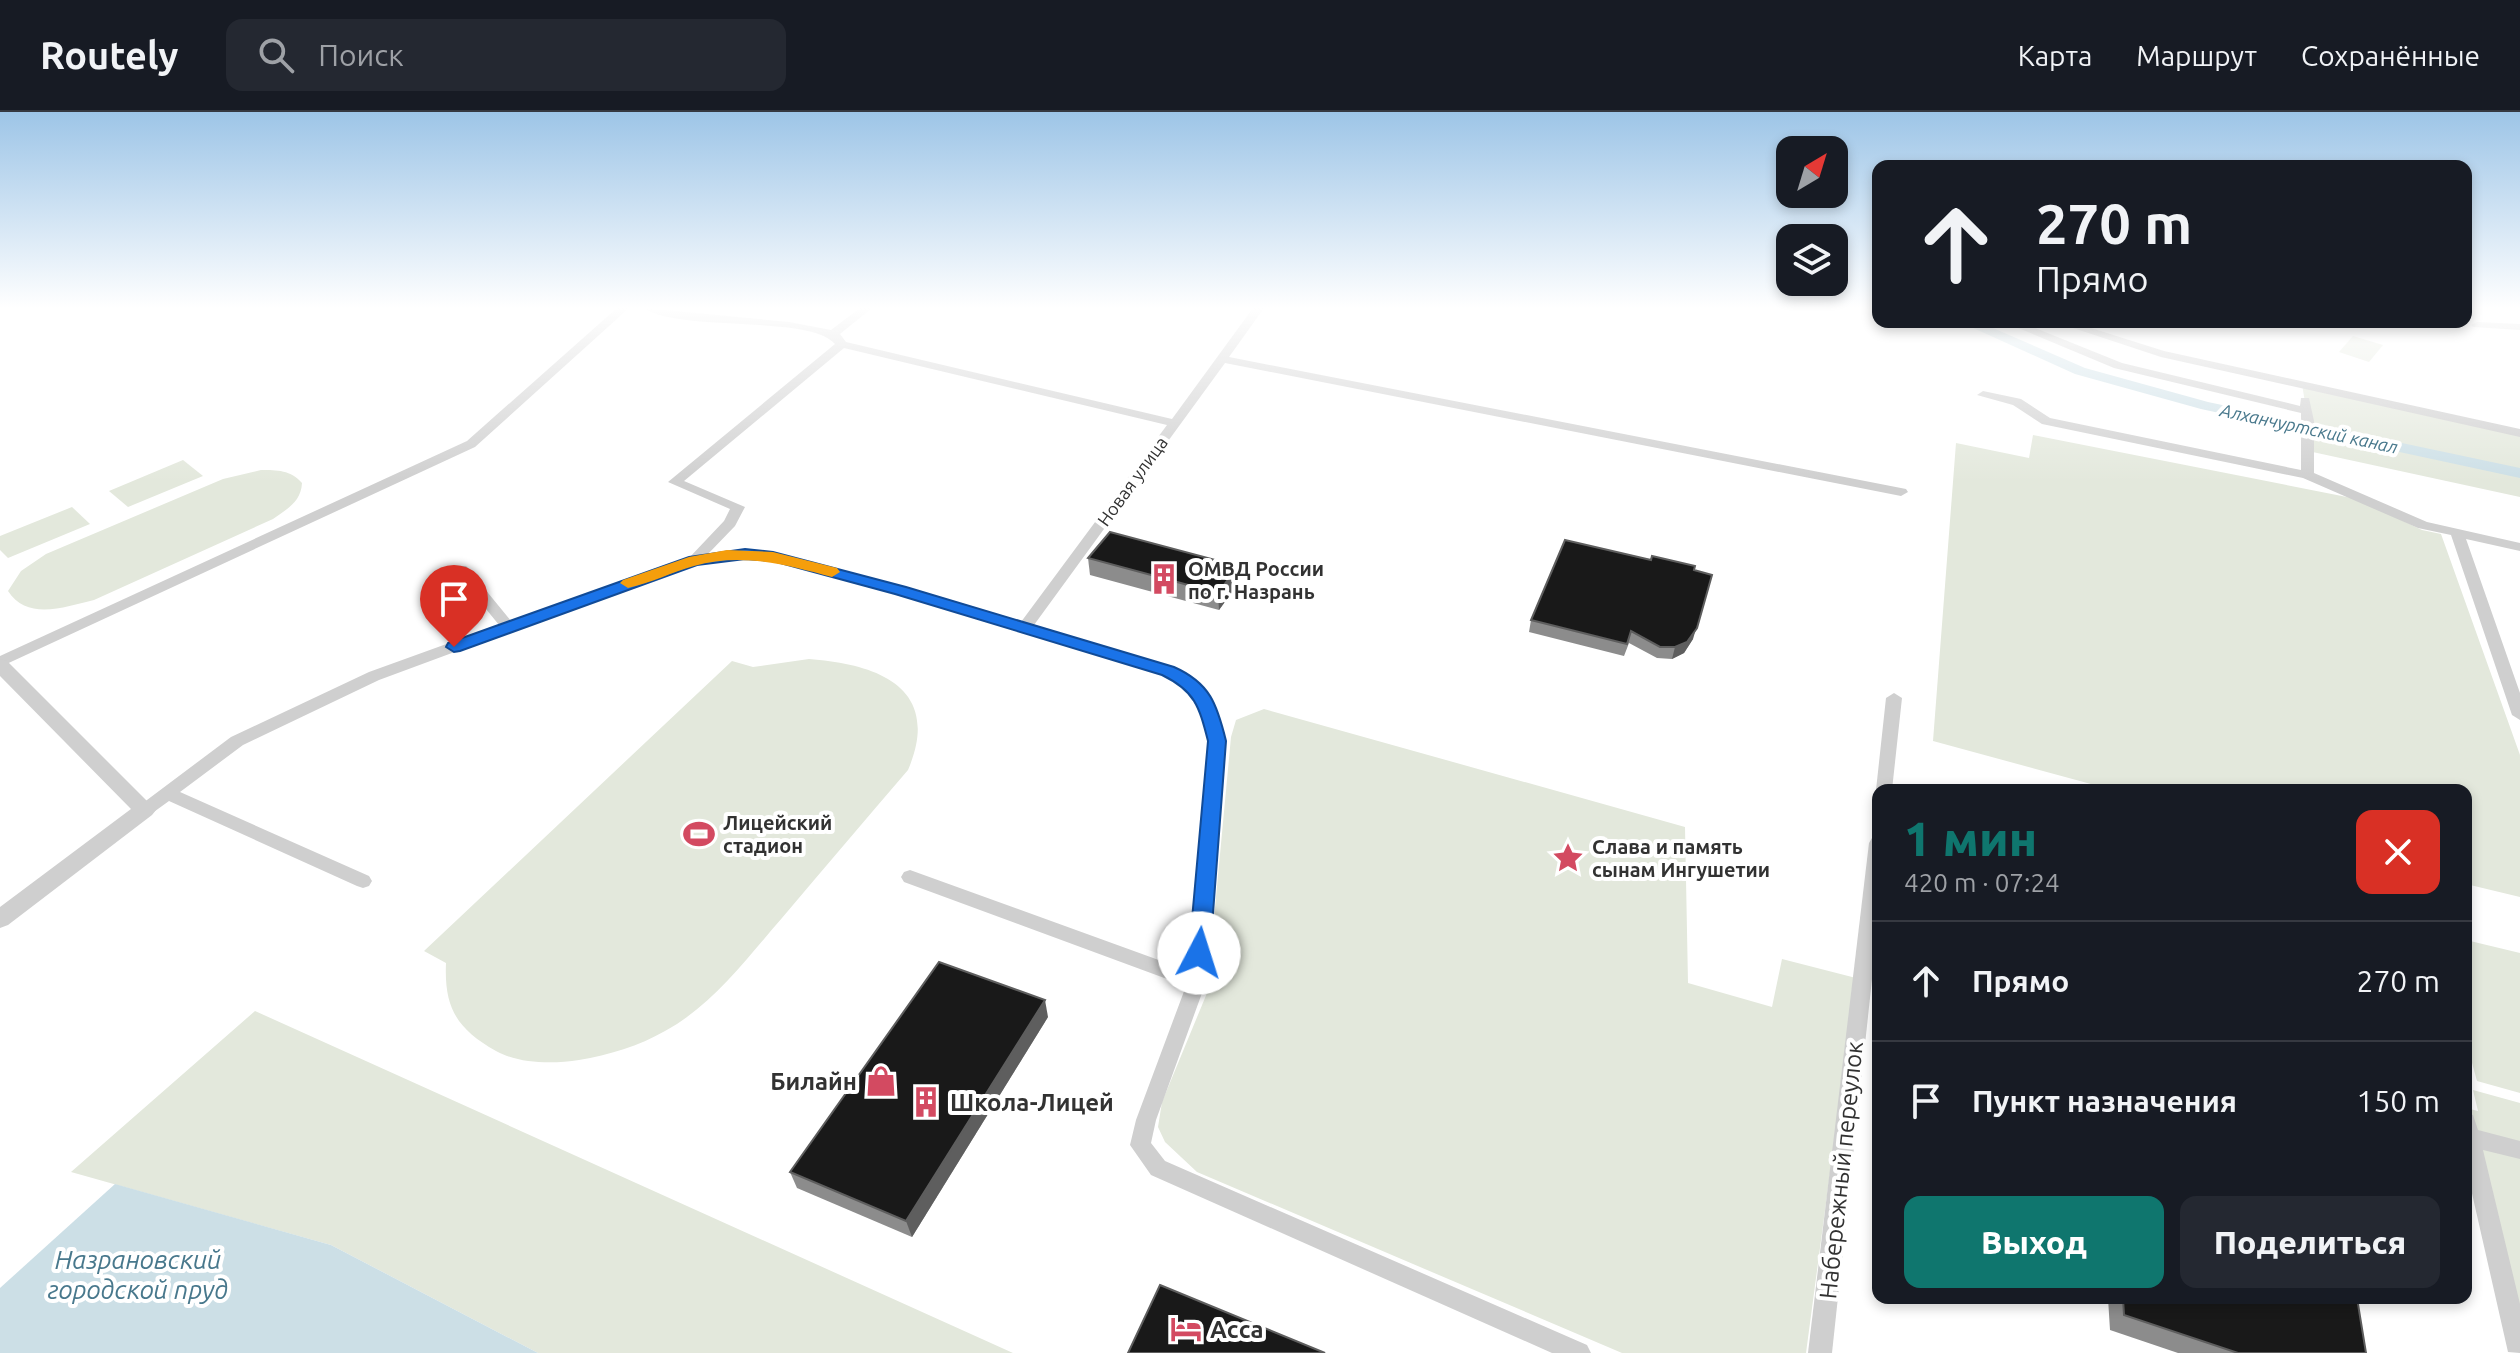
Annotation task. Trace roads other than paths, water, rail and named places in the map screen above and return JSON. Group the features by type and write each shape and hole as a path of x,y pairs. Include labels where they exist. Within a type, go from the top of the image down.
{"street":[{"path":"145,810 0,664 471,444 559,366"},
{"path":"694,560 730,523 738,507 675,482 807,366"},
{"name":"Новая улица","path":"946,366 1175,423 1024,628"},
{"path":"1175,423 1216,366"},
{"path":"1256,366 1901,492"},
{"path":"2118,366 2308,416"},
{"path":"2217,366 2520,433"},
{"path":"2302,384 2308,416 2307,475"},
{"path":"1983,395 2017,402 2046,421 2307,475 2423,525 2520,547"},
{"path":"2457,533 2520,715"},
{"path":"0,919 237,741 374,676 694,560 727,555 773,557 848,576 1168,671 1188,680 1209,708 1217,741 1197,982 1146,1120 1140,1145 1158,1168 1579,1353"},
{"path":"461,569 508,627"},
{"path":"1885,784 1894,698"},
{"path":"167,793 363,881"},
{"path":"910,877 1197,982"},
{"name":"Набережный переулок","path":"1820,1353 1872,896"},
{"path":"2472,1131 2520,1150"},
{"path":"2472,1146 2520,1352"}],"water":[{"name":"Назрановский городской пруд","path":"115,1184 331,1245 538,1353 0,1353 0,1288"}],"waterway":[{"name":"Алханчуртский канал","path":"2068,366 2206,406 2520,473"}],"place":[{"name":"ОМВД России по г. Назрань","path":"1164,579"},
{"name":"Лицейский стадион","path":"699,834"},
{"name":"Слава и память сынам Ингушетии","path":"1568,858"},
{"name":"Билайн","path":"881,1081"},
{"name":"Школа-Лицей","path":"926,1102"},
{"name":"Асса","path":"1186,1329"}]}
